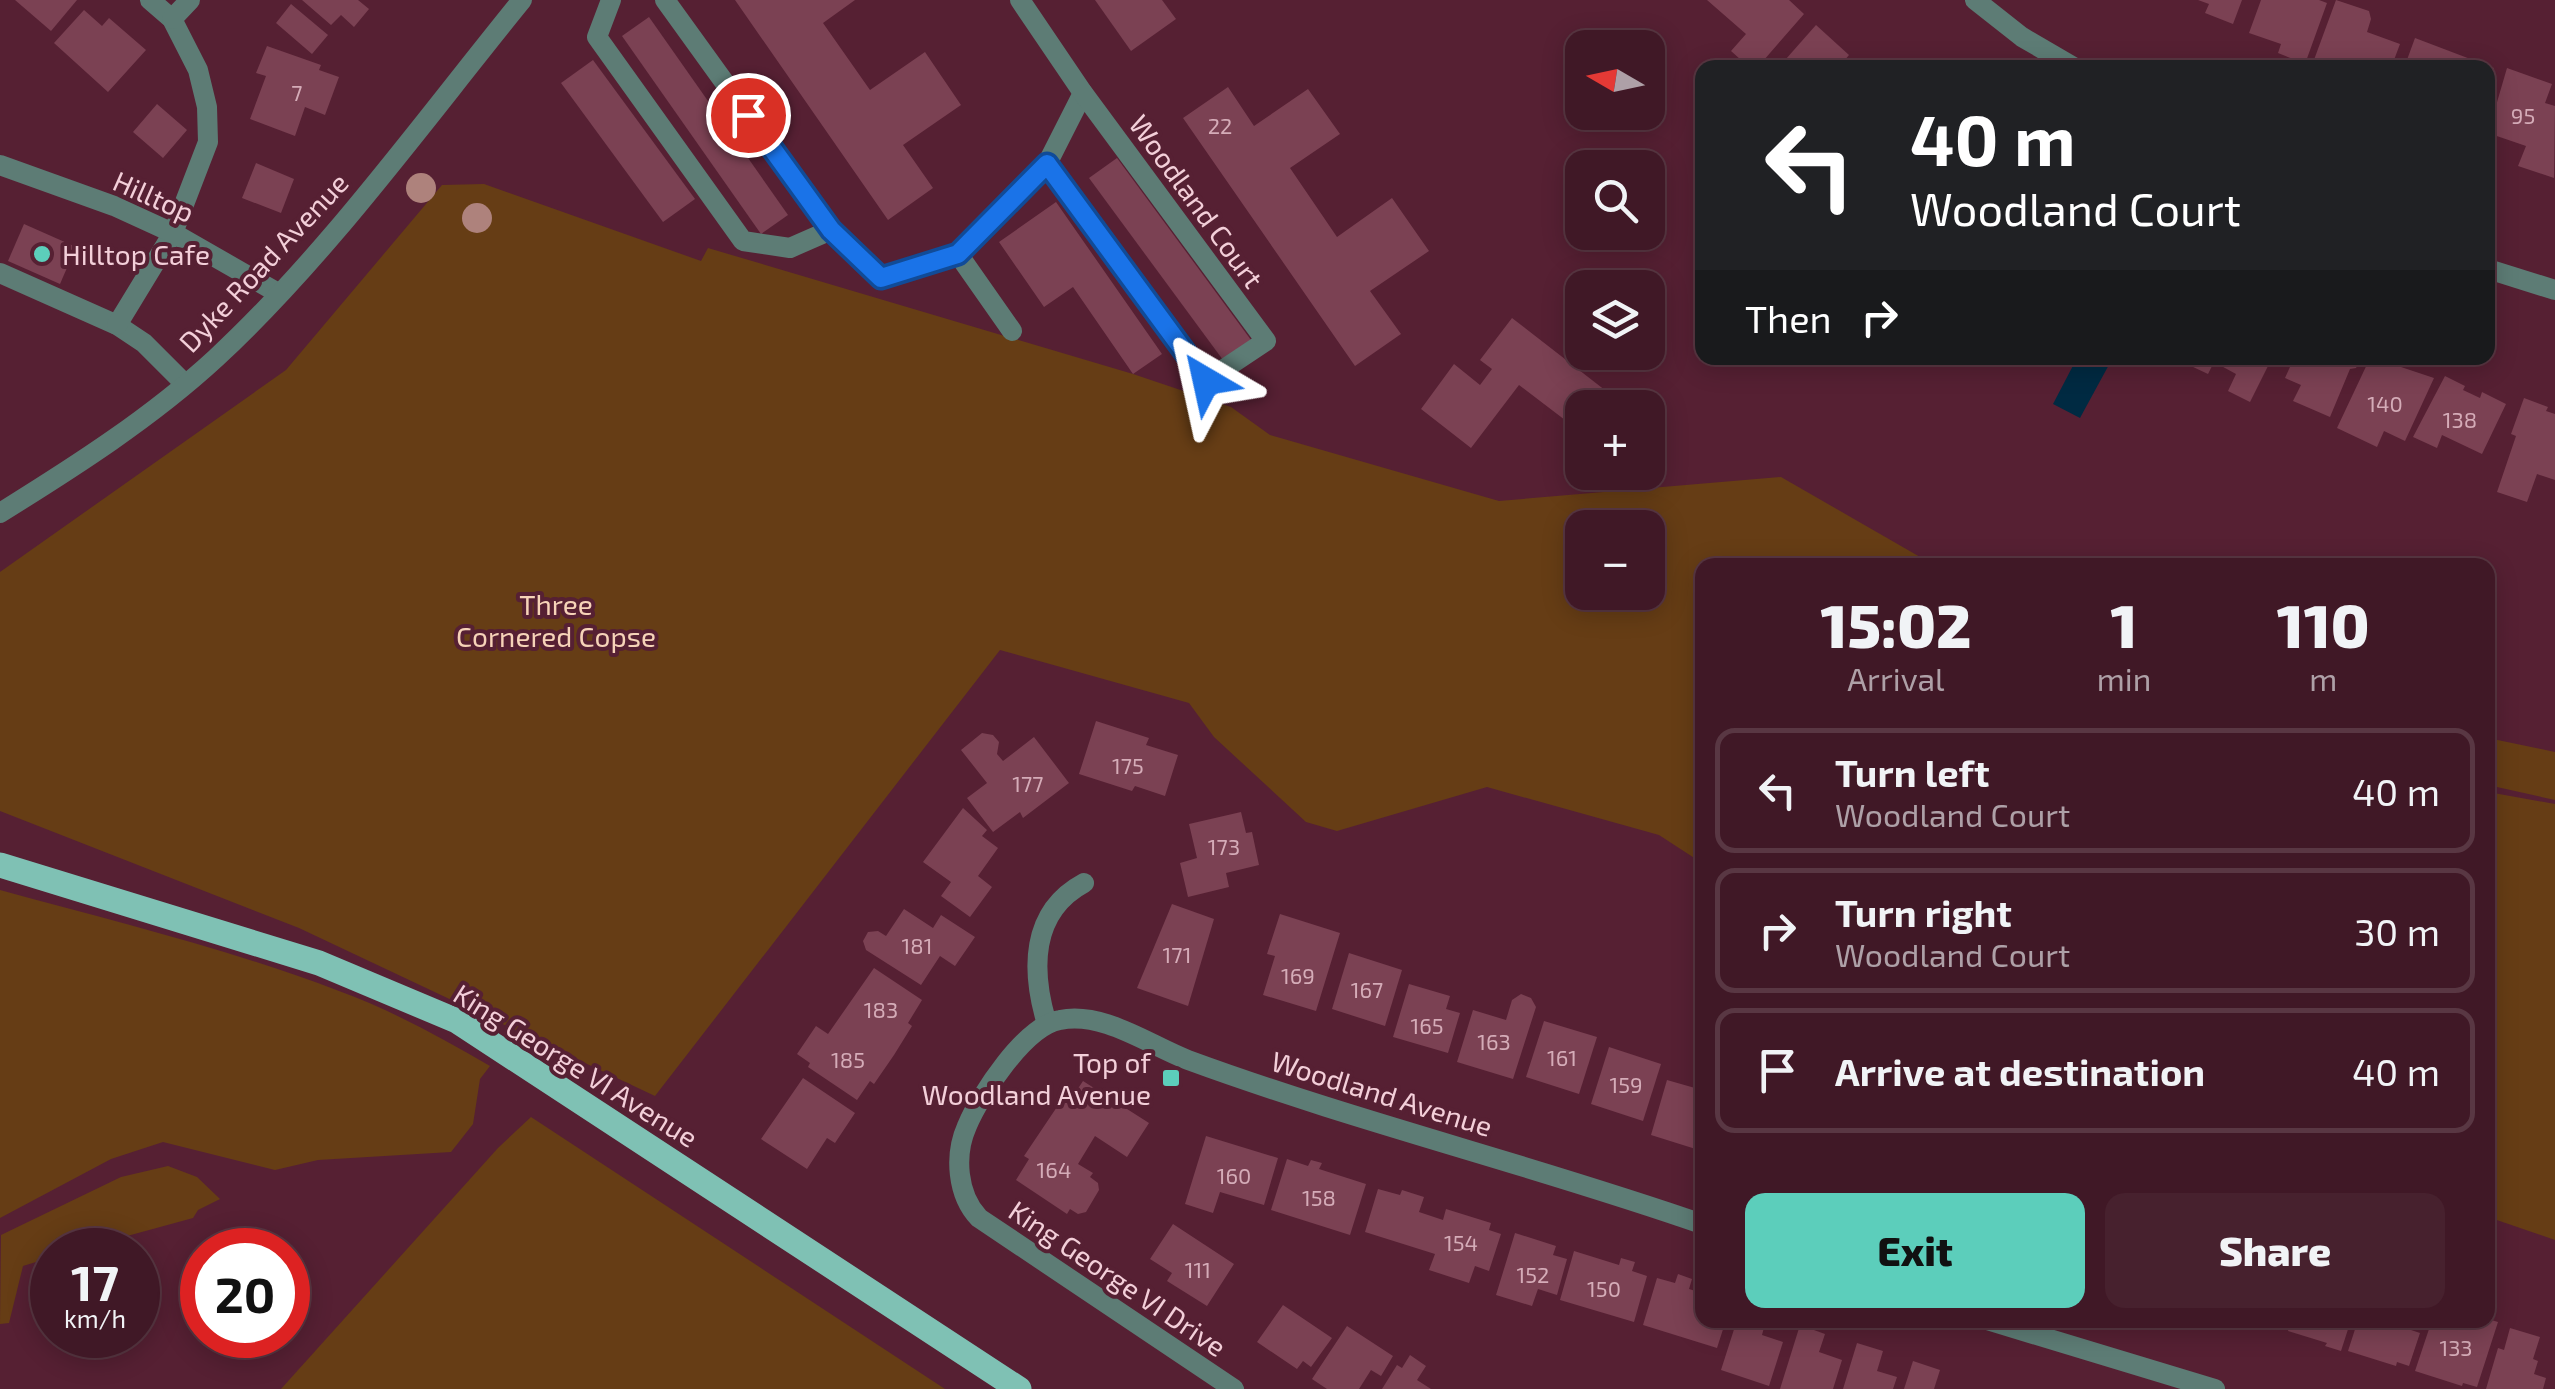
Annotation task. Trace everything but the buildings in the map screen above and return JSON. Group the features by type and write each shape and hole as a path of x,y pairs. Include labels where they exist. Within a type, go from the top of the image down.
{"main road":[{"name":"King George VI Avenue","path":"0,865 319,962 457,1021 1019,1389"}],"street":[{"path":"117,324 173,232 208,142 207,108 198,70 172,19 150,0"},
{"path":"172,19 190,0"},
{"name":"Dyke Road Avenue","path":"0,513 85,459 215,358 322,244 522,0"},
{"path":"611,0 597,37 744,241 790,248 831,230"},
{"path":"665,0 831,230 881,278 958,254 1047,164 1083,94"},
{"name":"Woodland Court","path":"1020,0 1083,94 1266,341 1206,381 1047,164"},
{"path":"1975,0 2022,37 2062,60"},
{"name":"Hilltop","path":"0,165 173,232 278,293"},
{"path":"958,254 1012,330"},
{"path":"2495,271 2555,290"},
{"path":"0,274 117,324 144,343 185,384"},
{"path":"1046,1024 1038,981 1039,943 1047,916 1056,903 1084,883"},
{"name":"Woodland Avenue","path":"1046,1024 1073,1018 1102,1022 1190,1060 1328,1107 1608,1191 1695,1222"},
{"name":"King George VI Drive","path":"1046,1024 1010,1059 968,1121 960,1153 960,1180 966,1200 979,1218 1234,1389"},
{"path":"2013,1328 2215,1389"}],"green space":[{"name":"Three Cornered Copse","path":"484,184 701,261 708,248 1133,374 1231,407 1270,435 1499,501 1665,490 1665,487 1781,477 1922,558 1695,558 1695,858 1659,835 1487,787 1337,831 1306,822 1214,737 1189,703 1000,650 655,1096 299,928 0,811 0,572 286,370 442,185"},
{"path":"2495,739 2555,752 2555,800 2495,787"},
{"path":"2495,793 2555,804 2555,1240 2495,1219"},
{"path":"0,890 256,962 397,1016 490,1066 480,1079 473,1124 451,1152 318,1160 275,1170 163,1142 111,1159 0,1218"},
{"path":"531,1117 945,1389 281,1389 498,1148"},
{"path":"168,1166 197,1177 220,1199 198,1210 193,1218 156,1228 30,1228 30,1264 23,1266 9,1323 0,1324 1,1235 121,1177"}],"water":[{"path":"2073,365 2109,365 2080,418 2053,404"}],"place":[{"name":"Hilltop Cafe","path":"42,254"},
{"name":"Top of Woodland Avenue","path":"1171,1078"}],"route":[{"path":"748,115 831,230 881,278 958,254 1047,164 1206,381"}]}
